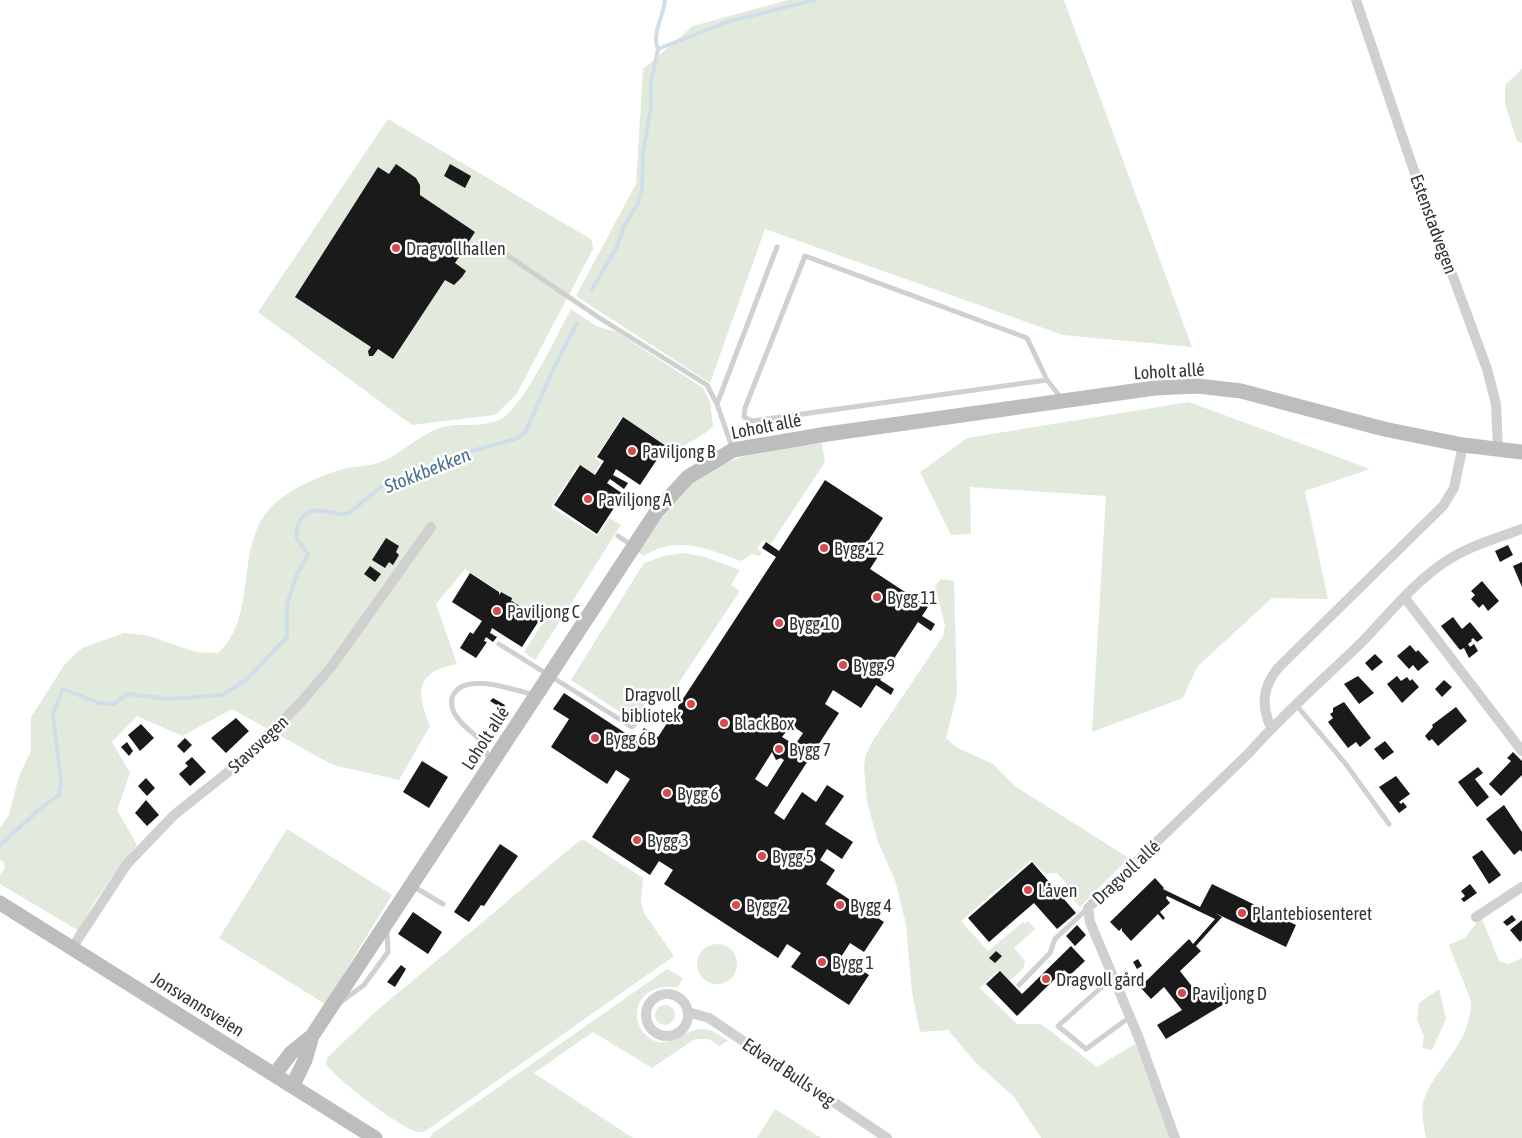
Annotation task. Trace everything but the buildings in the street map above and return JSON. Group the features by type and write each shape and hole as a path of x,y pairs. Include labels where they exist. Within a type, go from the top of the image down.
{"street":[{"name":"Estenstadvegen","path":"1356,0 1412,165 1487,369 1496,404 1498,450"},
{"name":"Loholt allé","path":"275,1074 291,1053 312,1036 331,1008 663,502 679,484 712,460 733,450 827,434 1155,388 1206,387 1241,391 1384,430 1463,445 1522,452"},
{"path":"1271,728 1264,705 1264,694 1274,673 1443,506 1454,488 1463,445"},
{"name":"Stavsvegen","path":"72,948 127,864 174,815 247,757 302,701 332,666 431,527"},
{"name":"Dragvoll allé","path":"1175,1138 1114,976 1090,922 1088,908 1249,753 1271,728 1297,706 1404,598 1448,560 1481,543 1522,528"},
{"path":"1404,598 1522,751"},
{"path":"1476,916 1522,887"},
{"name":"Jonsvannsveien","path":"4,906 375,1138"},
{"name":"Edvard Bulls veg","path":"688,1012 685,1026 675,1035 661,1036 649,1027 646,1021 646,1013 652,1001 664,994 678,998 688,1012 709,1018 887,1138"},
{"name":"Loholt allé","path":"293,1085 305,1060 312,1036"}],"lane":[{"path":"495,247 598,317 707,384 717,404 733,450"},
{"path":"717,404 778,247"},
{"path":"1047,380 752,421 744,417 745,408 805,256 1027,338 1047,380 1064,401"},
{"path":"618,536 634,546"},
{"path":"499,644 632,727 647,712"},
{"path":"490,764 484,744 456,716 452,706 454,693 466,684 477,683 535,696"},
{"path":"1297,706 1344,763 1389,824"},
{"path":"411,885 443,904"},
{"path":"1019,985 1050,953 1055,939 1088,908"},
{"path":"1114,976 1058,1026 1086,1049 1130,1017"}],"shaded area":[{"path":"788,0 1064,0 1192,347 1063,335 765,229 710,383 576,296 636,184 643,69 693,26"},
{"path":"1522,69 1522,143 1517,141 1505,104 1505,85"},
{"path":"388,119 592,240 593,249 516,395 495,415 412,425 258,312"},
{"path":"571,309 596,326 617,332 703,388 710,402 713,426 704,434 675,451 622,417 595,458 601,463 594,474 578,465 551,507 597,536 610,518 621,525 535,660 524,652 544,621 465,569 436,604 457,664 433,672 423,683 421,697 430,726 399,780 333,765 232,709 182,736 137,716 112,742 130,773 117,810 137,845 92,906 81,929 79,931 0,884 0,875 5,868 4,862 0,860 0,828 9,815 19,776 31,751 31,717 65,664 82,648 124,633 146,635 196,652 218,653 231,638 239,620 253,539 261,520 274,504 299,487 329,474 385,460 432,431 454,425 490,423 507,415 528,388"},
{"path":"1189,402 1370,469 1305,491 1328,599 1272,598 1197,667 1183,698 1092,732 1106,496 970,487 971,534 951,535 920,472 967,438"},
{"path":"822,443 825,462 771,544 763,540 757,549 762,552 760,556 752,554 741,561 703,548 680,545 668,546 643,556 638,552 675,499 690,484 719,465 770,450"},
{"path":"683,553 705,557 740,570 731,585 740,591 676,687 652,695 638,713 626,716 571,680 644,563 663,556"},
{"path":"941,579 954,581 957,694 946,738 956,747 993,764 1015,786 1129,858 1080,907 1063,888 1067,884 1057,873 1045,874 1031,860 961,921 988,951 1023,922 1025,924 1028,921 1035,929 1014,948 1025,961 1024,968 1009,981 997,971 980,988 1017,1024 1041,1024 1097,1067 1135,1044 1171,1138 1041,1138 1014,1097 976,1063 948,1030 920,1032 912,992 906,924 895,880 878,842 867,802 864,768 865,757 872,742 943,636 945,625 935,586"},
{"path":"287,829 392,895 325,1004 219,938"},
{"path":"584,840 643,878 641,901 644,913 674,956 427,1130 420,1132 400,1124 331,1071 326,1064 327,1058 374,1013 579,841"},
{"path":"1481,916 1499,961 1509,964 1522,958 1522,1138 1426,1138 1423,1103 1434,1079 1458,1045 1469,1019 1471,1003 1449,945 1466,937"},
{"path":"721,944 728,947 734,953 737,964 736,972 728,981 721,984 713,984 706,981 698,972 697,960 700,953 709,945"},
{"path":"667,969 683,978 678,987 654,989 641,1000 638,1006 637,1018 642,1031 654,1041 662,1042 697,1029 704,1029 720,1035 728,1041 719,1046 709,1039 695,1039 652,1068 593,1032 534,1073 633,1138 430,1138 433,1133"},
{"path":"1439,989 1446,1019 1432,1050 1422,1048 1424,1036 1417,1020 1419,1003"},
{"path":"665,1005 672,1008 675,1015 672,1022 665,1025 658,1022 655,1015 658,1008"},
{"path":"775,1109 821,1138 757,1138"}],"waterway":[{"path":"658,49 656,38 665,0"},
{"path":"592,289 617,247 624,226 638,203 642,189 643,153 651,107 651,82 658,49 727,22 815,0"},
{"name":"Stokkbekken","path":"0,845 41,808 59,795 61,783 53,714 63,689 99,703 114,704 127,694 170,699 222,695 246,680 287,637 287,605 297,574 308,555 297,539 298,525 304,516 316,510 337,514 349,513 382,486 454,459 461,454 515,439 525,433 552,372 577,323"}],"place":[{"name":"Dragvollhallen","path":"396,248"},
{"name":"Paviljong B","path":"632,451"},
{"name":"Paviljong A","path":"588,499"},
{"name":"Bygg 12","path":"824,548"},
{"name":"Bygg 11","path":"877,597"},
{"name":"Paviljong C","path":"497,611"},
{"name":"Bygg 10","path":"779,623"},
{"name":"Bygg 9","path":"843,665"},
{"name":"Dragvoll bibliotek","path":"691,704"},
{"name":"BlackBox","path":"724,723"},
{"name":"Bygg 6B","path":"595,738"},
{"name":"Bygg 7","path":"779,749"},
{"name":"Bygg 6","path":"667,793"},
{"name":"Bygg 3","path":"637,840"},
{"name":"Bygg 5","path":"762,856"},
{"name":"Låven","path":"1028,890"},
{"name":"Bygg 2","path":"736,905"},
{"name":"Bygg 4","path":"840,905"},
{"name":"Plantebiosenteret","path":"1242,913"},
{"name":"Bygg 1","path":"822,962"},
{"name":"Dragvoll gård","path":"1046,979"},
{"name":"Paviljong D","path":"1182,993"}]}
